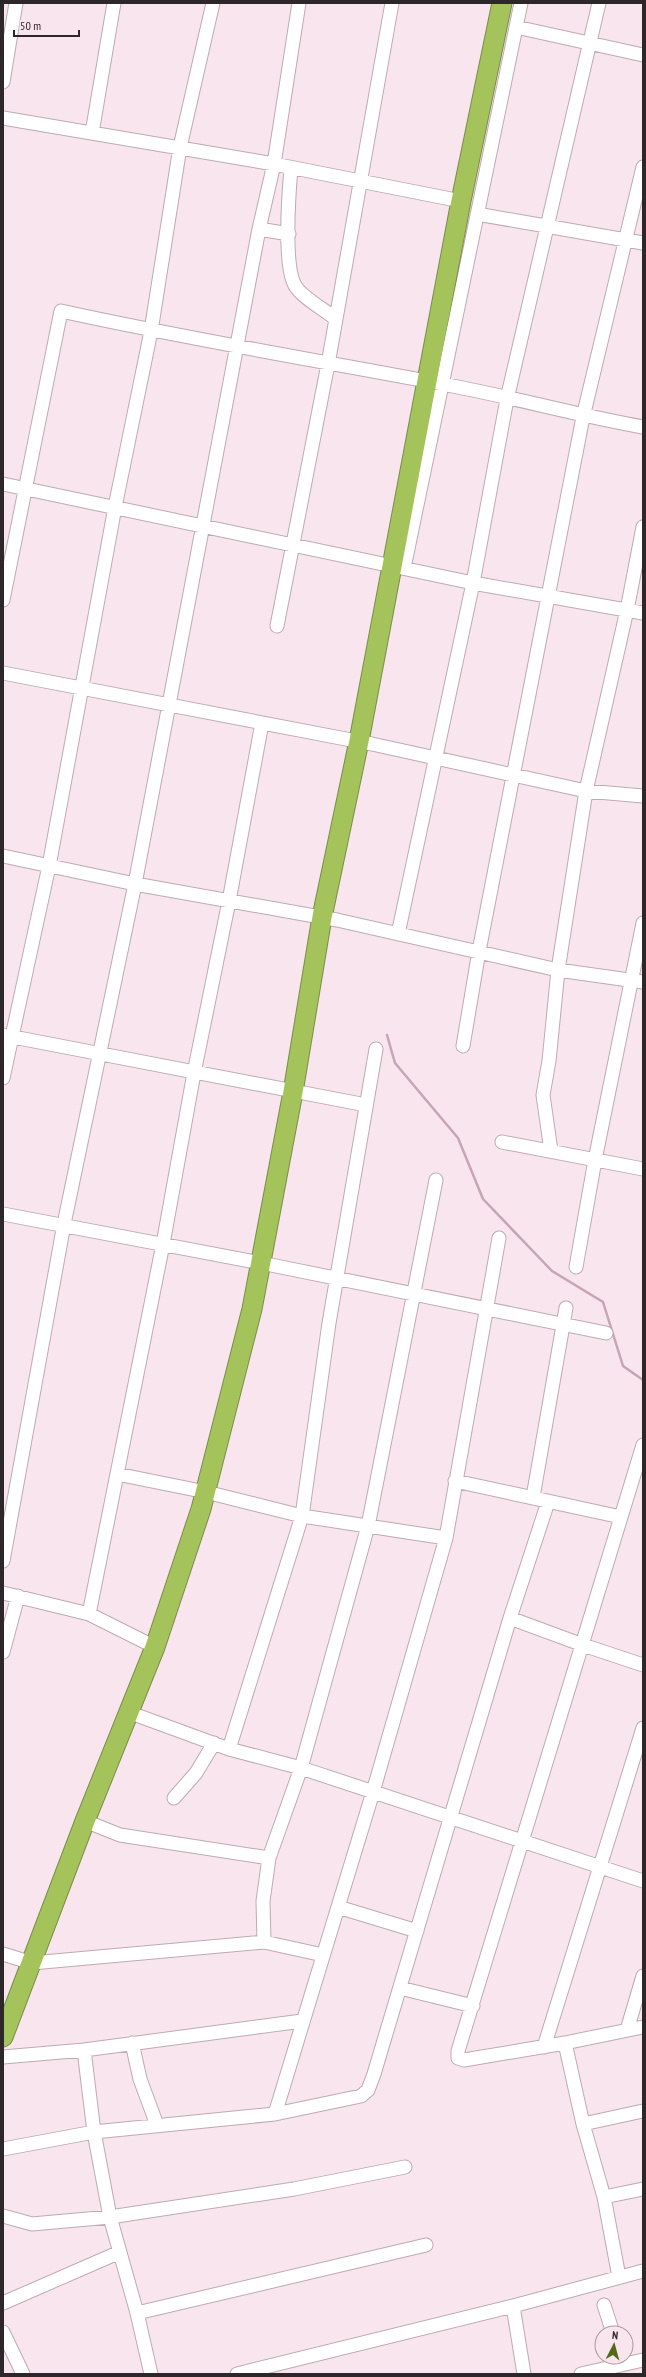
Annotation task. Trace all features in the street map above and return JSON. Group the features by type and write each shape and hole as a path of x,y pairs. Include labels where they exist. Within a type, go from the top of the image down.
{"highway":[{"path":"3,2037 85,1821 155,1647 206,1492 252,1309 293,1092 322,917 398,567 434,383 461,201 502,3"}],"street":[{"path":"3,82 16,3"},
{"path":"92,133 114,3"},
{"path":"3,1078 8,1036 49,866 115,507 150,331 180,147 213,3"},
{"path":"3,1561 64,1224 98,1054 135,884 167,705 259,229 274,164 299,3"},
{"path":"434,383 478,214 521,3"},
{"path":"398,934 434,757 473,583 507,399 599,3"},
{"path":"277,626 294,545 361,180 388,4"},
{"path":"516,26 643,56"},
{"path":"3,118 274,164 461,201"},
{"path":"463,1046 479,951 583,417 643,167"},
{"path":"291,168 289,234 290,268 294,285 301,294 336,319"},
{"path":"478,214 643,242"},
{"path":"259,229 289,234"},
{"path":"3,600 61,311 150,331 237,348 434,383 583,417 643,427"},
{"path":"3,484 473,583 548,598 643,613"},
{"path":"551,1151 542,1095 550,1061 558,970 586,791 627,610 643,527"},
{"path":"3,673 359,741 586,791 643,796"},
{"path":"89,1614 163,1244 194,1073 229,901 262,723"},
{"path":"3,856 135,884 322,917 479,951 558,970 637,981"},
{"path":"576,1267 595,1160 637,981 643,923"},
{"path":"8,1036 366,1105"},
{"path":"230,1749 302,1516 337,1280 376,1049"},
{"path":"502,1142 643,1169"},
{"path":"264,1942 263,1901 269,1858 301,1768 368,1526 436,1180"},
{"path":"3,1214 64,1224 260,1263 413,1296 606,1333"},
{"path":"275,2114 322,1955 373,1792 446,1538 498,1238"},
{"path":"533,1497 566,1308"},
{"path":"643,1445 583,1645 521,1841 458,2051 458,2058 464,2060 544,2047 643,2027"},
{"path":"117,1474 206,1492 302,1516 446,1538"},
{"path":"455,1481 621,1517"},
{"path":"3,2149 94,2132 275,2114 361,2096 368,2090 400,1988 510,1618 548,1502"},
{"path":"3,1593 89,1614 155,1647"},
{"path":"3,1652 18,1596"},
{"path":"510,1618 643,1665"},
{"path":"128,1712 230,1749 301,1768 598,1868 643,1881"},
{"path":"544,2047 598,1868 643,1728"},
{"path":"174,1798 196,1774 214,1743"},
{"path":"85,1821 120,1835 269,1858"},
{"path":"338,1906 417,1931"},
{"path":"3,1954 32,1963 264,1942 322,1955"},
{"path":"627,2030 643,1976"},
{"path":"400,1988 472,2006"},
{"path":"3,2057 84,2050 302,2021"},
{"path":"132,2043 140,2079 157,2125"},
{"path":"565,2043 583,2124 604,2197 619,2277"},
{"path":"84,2050 94,2132 110,2217 137,2313 151,2374"},
{"path":"583,2124 643,2111"},
{"path":"3,2216 32,2224 110,2217 294,2189 405,2167"},
{"path":"604,2197 643,2188"},
{"path":"137,2313 426,2245"},
{"path":"3,2303 120,2252"},
{"path":"237,2374 512,2306 643,2271"},
{"path":"604,2305 610,2325"},
{"path":"512,2306 524,2374"},
{"path":"3,2332 23,2374"},
{"path":"581,2374 609,2365"}],"waterway":[{"path":"387,1035 395,1063 458,1138 483,1199 552,1271 603,1302 623,1366 643,1380"}]}
